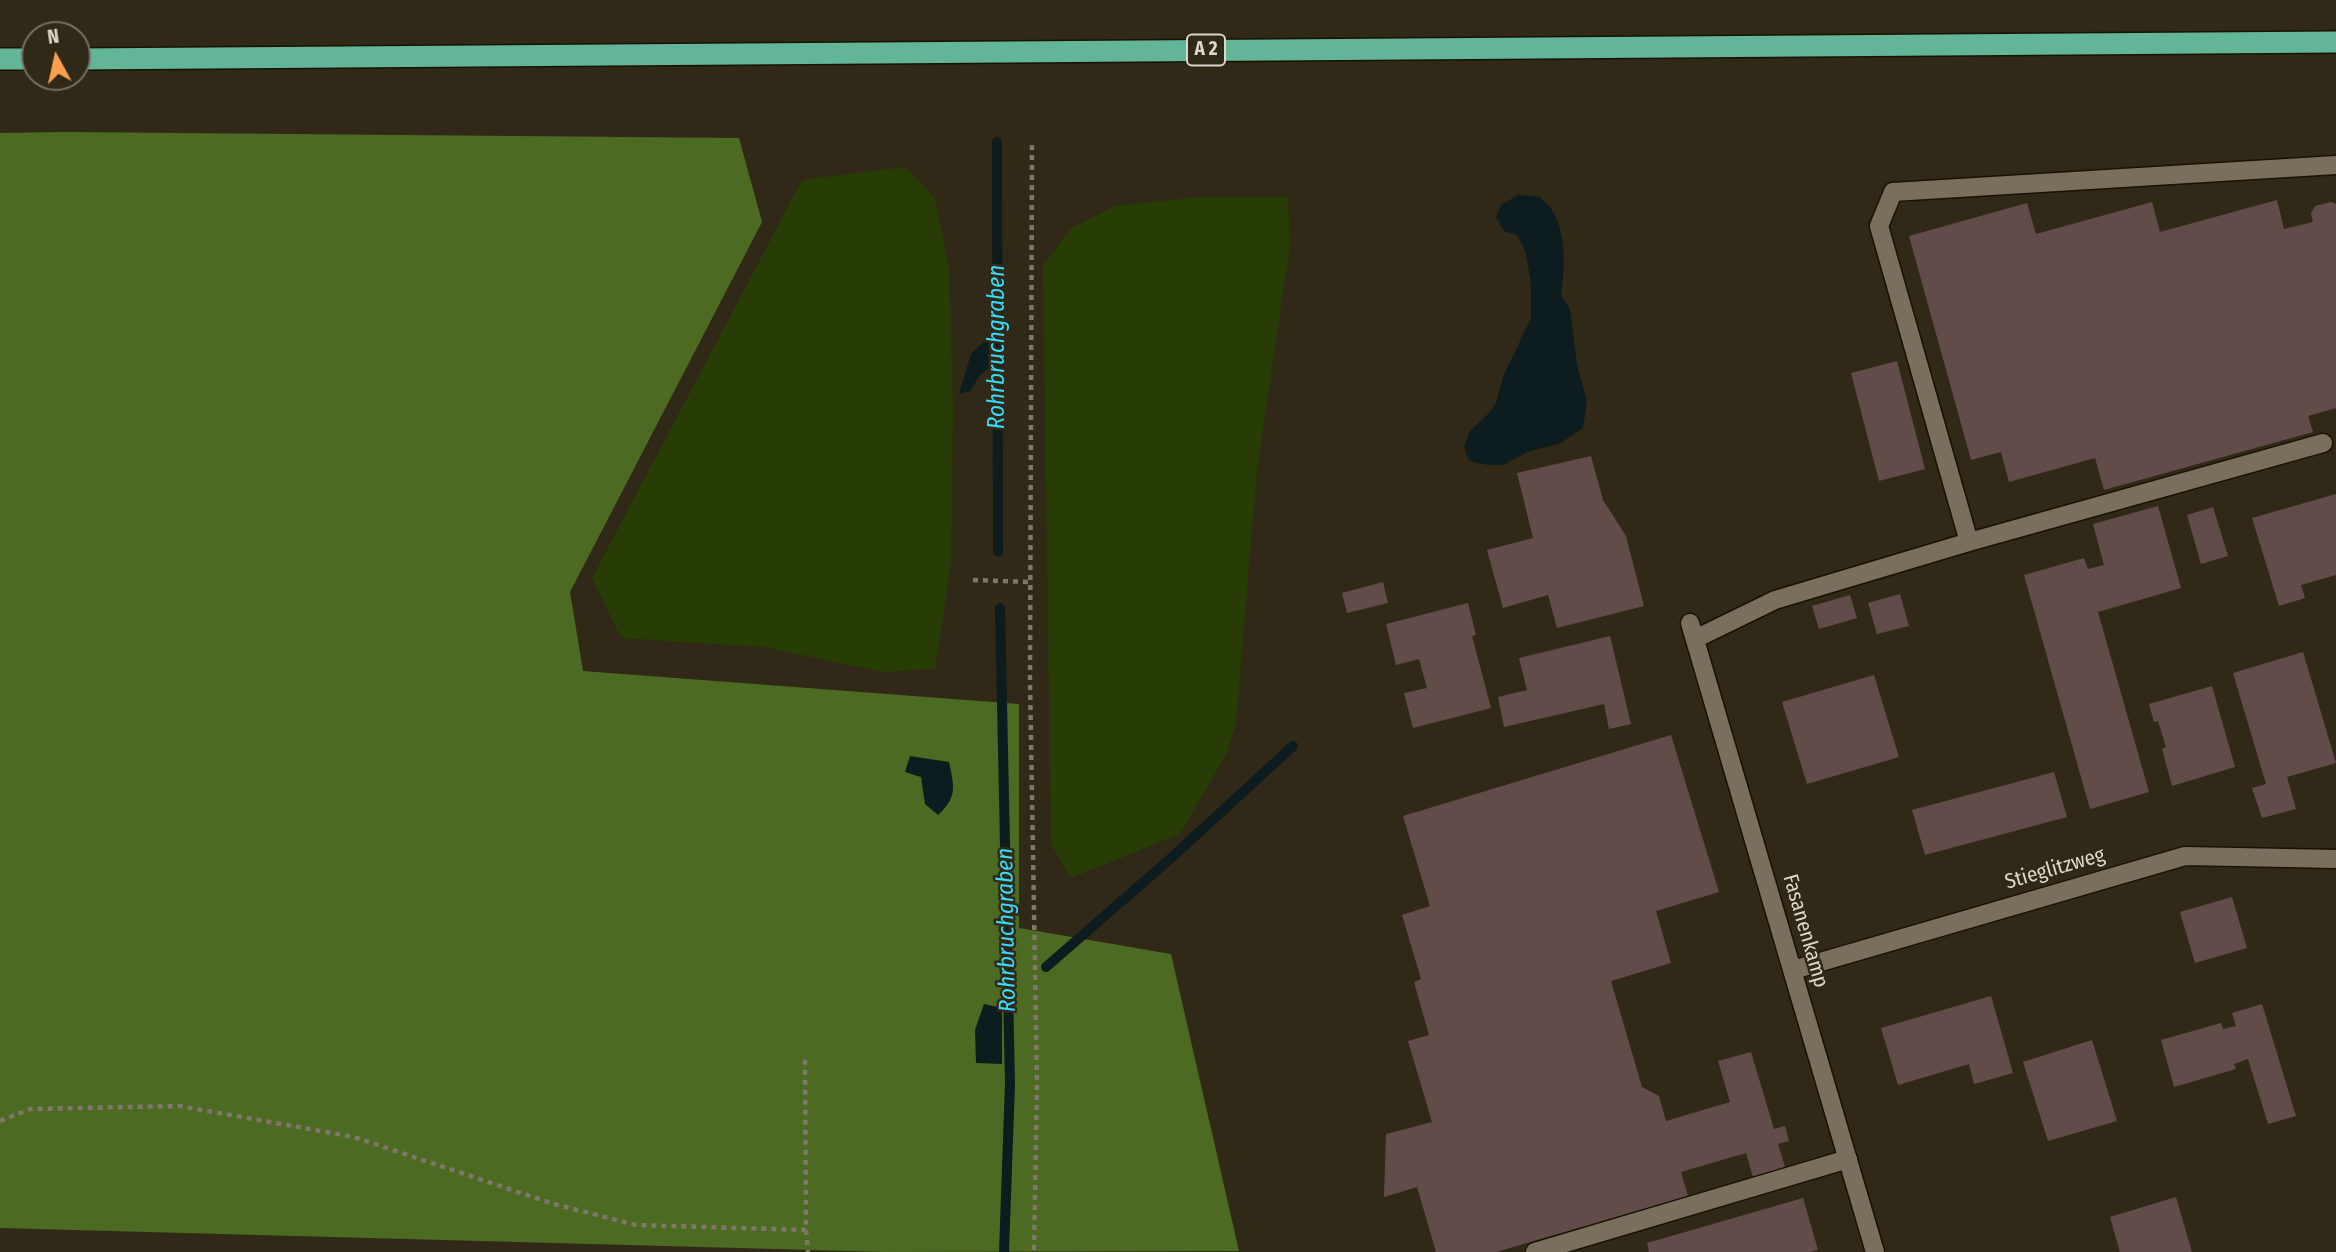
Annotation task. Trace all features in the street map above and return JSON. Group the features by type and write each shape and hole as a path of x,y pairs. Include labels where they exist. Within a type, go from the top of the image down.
{"highway":[{"name":"A 2","path":"91,59 2336,42"},
{"path":"0,59 21,59"}],"street":[{"path":"2323,443 1969,542 1879,226 1893,192 2336,165"},
{"name":"Fasanenkamp","path":"1875,1252 1692,631 1775,600 1969,542"},
{"name":"Stieglitzweg","path":"1793,970 2185,856 2336,859"},
{"path":"1535,1252 1848,1159"}],"path":[{"path":"1032,145 1030,582 1037,1085 1034,1252"},
{"path":"972,580 1030,582"},
{"path":"805,1055 808,1252"},
{"path":"0,1121 30,1109 180,1105 354,1137 554,1204 636,1225 806,1230"}],"green space":[{"path":"0,133 739,138 762,222 570,592 583,671 1019,704 1019,928 1171,954 1239,1251 886,1252 0,1228"},
{"path":"905,167 935,198 949,268 953,413 951,564 935,669 883,672 764,647 621,638 592,578 802,180"},
{"path":"1201,197 1288,197 1290,245 1257,470 1236,724 1226,754 1180,834 1071,878 1051,844 1043,266 1070,229 1116,206"}],"shaded area":[{"path":"1518,195 1540,197 1553,211 1558,222 1564,253 1561,295 1570,309 1577,365 1587,401 1583,428 1559,444 1530,451 1503,465 1488,465 1469,461 1464,447 1470,431 1496,403 1503,377 1531,318 1531,285 1526,253 1517,235 1504,231 1496,217 1501,205"},
{"path":"990,336 989,368 980,375 970,391 959,394 971,354"},
{"path":"910,756 949,762 952,797 938,815 925,804 921,777 905,772"},
{"path":"984,1004 1002,1008 1002,1064 976,1063 975,1030"}],"building":[{"path":"2277,200 2284,229 2313,222 2311,213 2315,206 2331,202 2336,204 2336,408 2308,416 2313,432 2104,490 2095,458 2009,482 2001,452 1971,460 1909,236 2027,203 2036,234 2152,202 2160,232"},
{"path":"1897,361 1925,469 1879,481 1851,373"},
{"path":"1591,456 1603,500 1626,536 1644,606 1557,628 1548,595 1503,608 1487,550 1533,538 1517,473"},
{"path":"2336,494 2336,575 2301,585 2305,598 2279,606 2252,518"},
{"path":"2158,506 2181,588 2098,612 2149,792 2090,809 2024,575 2084,558 2088,569 2104,565 2093,524"},
{"path":"2213,507 2228,556 2201,564 2187,515"},
{"path":"1383,582 1388,603 1347,613 1342,593"},
{"path":"1900,594 1909,626 1877,634 1868,603"},
{"path":"1850,595 1857,618 1819,629 1812,606"},
{"path":"1468,603 1476,635 1472,636 1491,708 1413,728 1404,693 1427,688 1419,659 1396,665 1386,624"},
{"path":"1610,636 1631,724 1609,729 1604,704 1504,727 1498,697 1527,690 1519,658"},
{"path":"2303,652 2336,763 2287,777 2296,809 2262,818 2252,788 2266,784 2233,673"},
{"path":"1874,675 1899,757 1807,784 1782,702"},
{"path":"2212,686 2235,767 2172,786 2162,749 2166,747 2158,721 2154,722 2149,704"},
{"path":"1671,735 1719,892 1656,911 1671,963 1611,981 1642,1087 1659,1096 1666,1121 1730,1102 1718,1061 1751,1052 1774,1129 1785,1126 1789,1141 1778,1144 1785,1167 1753,1177 1746,1153 1681,1172 1688,1196 1496,1252 1436,1252 1417,1187 1384,1197 1386,1134 1432,1122 1408,1041 1429,1035 1414,982 1421,979 1402,915 1430,906 1403,816"},
{"path":"2054,772 2067,817 1925,855 1912,810"},
{"path":"2232,897 2247,948 2195,963 2180,912"},
{"path":"1991,996 2013,1073 1974,1084 1969,1064 1898,1085 1881,1028"},
{"path":"2262,1004 2296,1116 2268,1124 2248,1059 2234,1064 2236,1069 2174,1087 2161,1040 2221,1023 2223,1029 2236,1026 2232,1013"},
{"path":"2092,1040 2117,1121 2048,1141 2023,1062"},
{"path":"2176,1197 2192,1252 2120,1252 2110,1217"},
{"path":"1803,1198 1818,1250 1649,1252 1647,1243"}],"waterway":[{"name":"Rohrbruchgraben","path":"997,142 998,552"},
{"name":"Rohrbruchgraben","path":"1000,608 1010,1083 1004,1252"},
{"path":"1046,967 1170,859 1293,746"}]}
